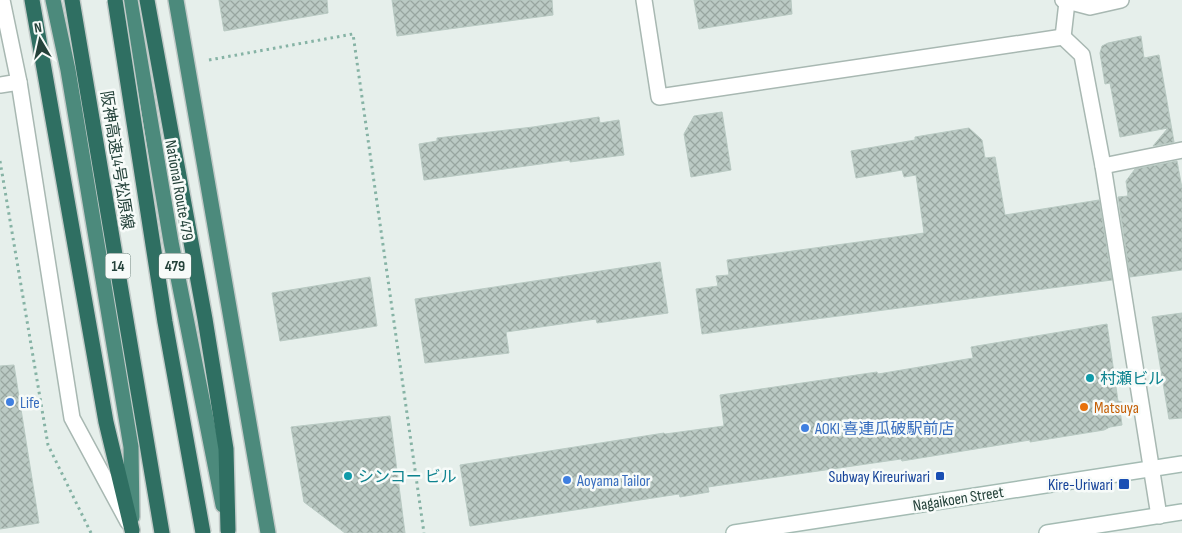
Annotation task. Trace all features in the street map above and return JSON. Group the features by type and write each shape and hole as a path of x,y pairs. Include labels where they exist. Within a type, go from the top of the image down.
{"highway":[{"path":"32,0 106,422 132,532"},
{"path":"52,0 68,70 131,447 132,532"},
{"name":"阪神高速14号松原線","path":"72,0 162,533"},
{"name":"阪神高速14号松原線","path":"115,0 165,322 203,533"},
{"name":"National Route 479","path":"130,0 170,242 228,531"},
{"path":"147,0 205,319 226,449 228,531"},
{"path":"176,0 268,533"}],"street":[{"path":"2,0 19,82 72,418 132,532"},
{"path":"644,0 659,97 1063,37"},
{"path":"1121,0 1090,7 1065,1 1063,37 1082,56 1103,166 1159,516"},
{"path":"0,85 19,82"},
{"path":"1103,166 1182,150"},
{"name":"Nagaikoen Street","path":"734,533 1182,464"},
{"path":"1047,533 1182,512"}],"path":[{"path":"187,64 353,34 424,533"}],"building":[{"path":"219,0 327,0 328,13 224,31"},
{"path":"392,0 552,0 553,15 397,36"},
{"path":"694,0 791,0 792,14 699,29"},
{"path":"1141,36 1144,58 1159,55 1174,142 1153,146 1168,128 1120,137 1110,83 1105,84 1100,53 1102,46 1108,43"},
{"path":"722,112 731,170 691,177 684,134 694,116"},
{"path":"599,117 600,123 619,120 624,155 570,162 570,160 424,180 419,144 437,141 437,138"},
{"path":"969,128 982,140 985,158 995,157 1005,215 1099,200 1112,280 702,334 696,289 718,286 716,276 729,275 727,260 924,233 916,175 904,177 902,170 856,178 851,151"},
{"path":"1177,161 1182,188 1182,270 1130,277 1118,197 1128,196 1126,181 1135,169"},
{"path":"660,262 668,313 597,323 596,319 506,332 509,353 425,363 415,299"},
{"path":"370,277 377,326 280,341 272,293"},
{"path":"1182,313 1182,418 1169,419 1152,317"},
{"path":"1107,324 1118,401 1122,402 1120,410 1122,425 1104,430 1030,442 1030,440 902,461 901,459 708,487 709,492 680,497 679,494 470,526 460,465 664,433 724,426 720,395 877,372 878,374 973,358 971,347"},
{"name":"Life","path":"14,365 39,523 0,529 0,366"},
{"name":"シンコー ビル","path":"390,416 405,533 345,533 304,502 291,427"}],"place":[{"name":"村瀬ビル","path":"1090,378"},
{"name":"Life","path":"10,402"},
{"name":"Matsuya","path":"1084,407"},
{"name":"AOKI 喜連瓜破駅前店","path":"805,428"},
{"name":"シンコー ビル","path":"348,476"},
{"name":"Subway Kireuriwari","path":"940,476"},
{"name":"Aoyama Tailor","path":"567,480"},
{"name":"Kire-Uriwari","path":"1124,484"}]}
